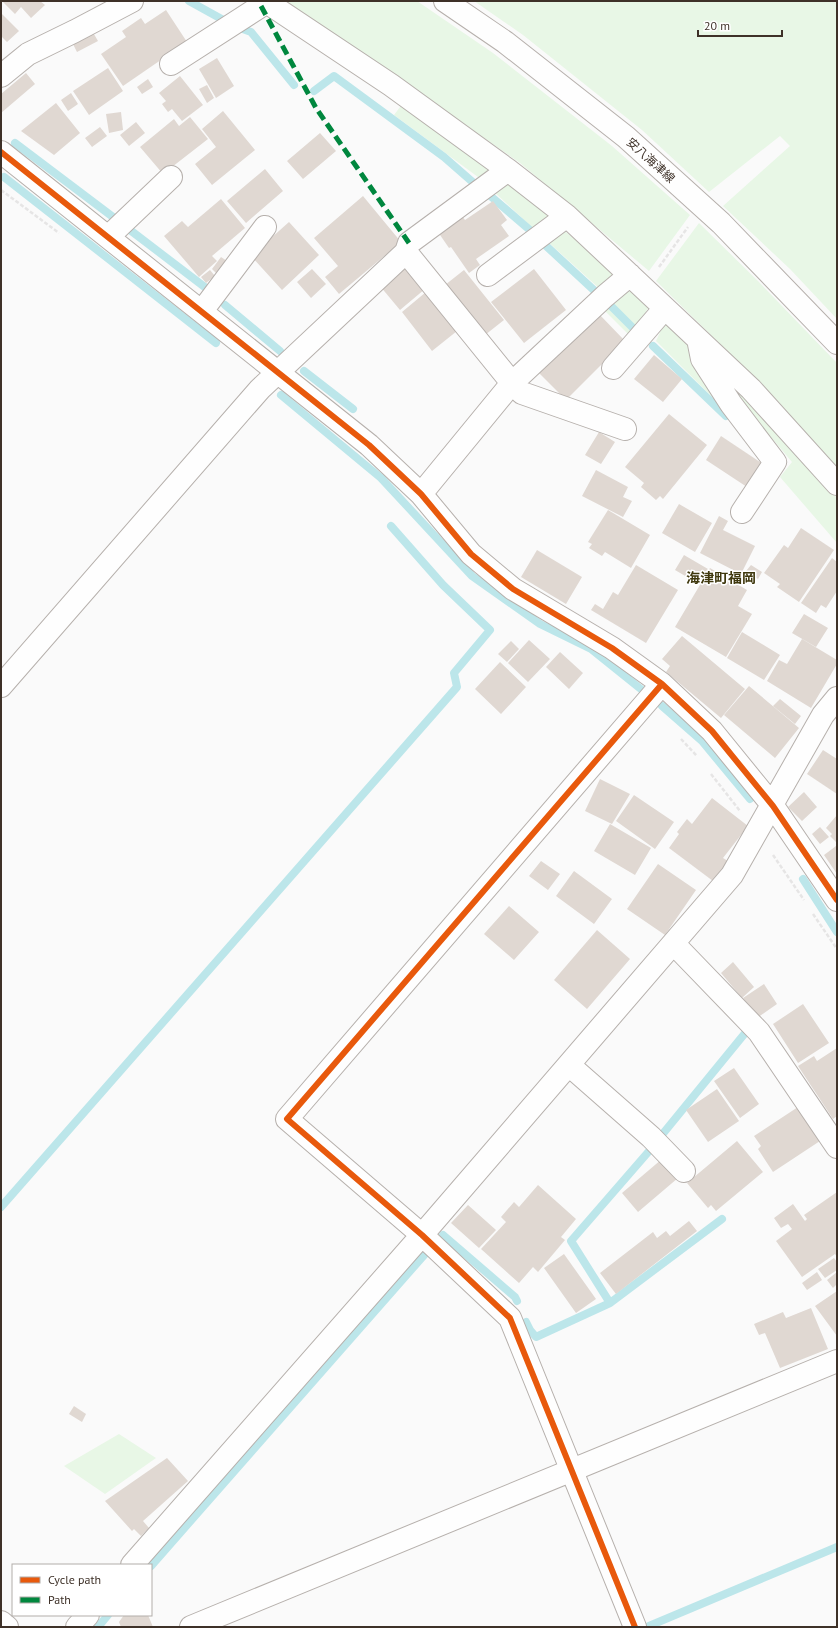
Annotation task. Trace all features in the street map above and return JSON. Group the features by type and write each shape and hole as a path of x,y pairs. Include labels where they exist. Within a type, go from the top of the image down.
{"street":[{"path":"1,76 28,54 132,1"},
{"path":"171,64 261,6 264,1 391,85 508,170 567,216 751,389 837,484"},
{"name":"安八海津線","path":"445,1 505,42 626,137 721,223 837,343"},
{"path":"1,152 278,371 369,445 421,494 471,554 513,589 612,648 662,684 712,731 773,806 837,900"},
{"path":"1,686 255,395 278,371 406,252 409,243 508,170"},
{"path":"108,237 171,177"},
{"path":"488,276 567,216"},
{"path":"202,311 265,227"},
{"path":"406,252 512,383 522,393 624,429"},
{"path":"421,494 512,383 604,296 637,282"},
{"path":"613,368 665,308"},
{"path":"698,339 702,359 731,404 775,462 742,512"},
{"path":"635,1627 570,1470 510,1318 422,1235 287,1119 662,684"},
{"path":"133,1564 422,1235 732,875 773,806 823,715 837,698"},
{"path":"674,944 759,1032 837,1147"},
{"path":"569,1065 651,1137 684,1171"},
{"path":"191,1627 837,1361"},
{"path":"77,1627 87,1616"},
{"path":"1,1622 7,1627"}],"path":[{"path":"637,282 703,207"}],"green space":[{"path":"284,1 417,1 493,53 612,146 690,215 649,271 520,163 359,51"},
{"path":"474,1 837,1 837,319 790,269 723,206 790,146 780,136 709,192 642,130 523,35"},
{"path":"403,103 494,170 482,180 394,115"},
{"path":"504,180 549,215 537,232 490,188"},
{"path":"699,223 758,281 837,363 837,468 775,398 656,281"},
{"path":"562,229 611,268 614,280 601,290 547,241"},
{"path":"626,291 635,292 649,306 632,338 601,307"},
{"path":"667,323 685,338 694,361 728,413 656,341 662,328"},
{"path":"719,368 800,454 837,498 837,543 780,477 792,462 715,371"},
{"path":"119,1434 156,1458 105,1494 64,1466"}],"building":[{"path":"2,1 40,1 45,5 31,18 21,7 15,14"},
{"path":"166,10 187,42 123,86 101,54 126,37 122,31 141,18 145,24"},
{"path":"1,13 19,31 7,42 1,36"},
{"path":"91,29 98,41 77,52 71,40"},
{"path":"217,58 234,86 216,98 199,69"},
{"path":"108,68 123,91 89,115 73,91"},
{"path":"26,73 35,84 1,113 1,94"},
{"path":"180,76 203,105 182,121 172,109 168,112 162,104 166,101 159,93"},
{"path":"148,79 153,87 142,94 137,87"},
{"path":"207,85 214,98 207,103 199,89"},
{"path":"71,93 78,104 68,111 61,100"},
{"path":"56,103 80,133 54,155 21,131"},
{"path":"223,111 255,150 212,185 195,164 216,147 202,129"},
{"path":"121,112 123,130 109,133 106,114"},
{"path":"190,117 208,139 163,174 140,147 174,119 179,126"},
{"path":"136,122 145,133 129,146 120,135"},
{"path":"100,127 107,136 92,147 85,138"},
{"path":"320,133 336,151 303,179 287,161"},
{"path":"265,169 283,191 246,223 227,201"},
{"path":"363,196 401,242 339,294 325,277 338,266 314,238"},
{"path":"221,199 245,228 212,256 217,261 199,277 164,236 182,221 188,227"},
{"path":"493,201 507,220 501,225 509,236 476,259 480,265 469,273 451,247 449,248 438,232 462,216 465,220"},
{"path":"289,222 319,255 282,290 251,256"},
{"path":"221,257 227,261 217,274 212,269"},
{"path":"406,265 425,289 400,310 380,286"},
{"path":"312,269 326,284 311,298 297,282"},
{"path":"534,269 566,310 524,343 491,302"},
{"path":"210,270 215,276 206,283 201,277"},
{"path":"464,270 504,320 485,335 445,285"},
{"path":"426,292 457,331 432,351 402,312"},
{"path":"599,314 625,341 566,400 539,373"},
{"path":"654,355 682,379 663,402 634,379"},
{"path":"669,414 707,445 663,499 660,496 656,500 641,487 644,483 625,467"},
{"path":"599,432 615,442 601,464 585,455"},
{"path":"721,436 763,464 747,487 706,460"},
{"path":"596,470 628,487 623,497 632,501 623,517 582,496"},
{"path":"679,504 712,523 695,552 662,533"},
{"path":"608,510 650,535 631,568 605,552 602,556 589,548 592,544 588,542"},
{"path":"719,516 728,521 723,530 755,546 741,574 700,553"},
{"path":"801,528 834,550 799,602 777,587 780,584 764,573 784,545 788,548"},
{"path":"537,550 582,577 566,604 521,577"},
{"path":"684,555 708,569 699,584 675,570"},
{"path":"832,558 837,562 837,591 826,608 821,605 816,613 801,603"},
{"path":"636,565 678,590 646,643 591,610 595,604 603,609 613,592 618,595"},
{"path":"751,565 762,572 758,579 746,571"},
{"path":"710,568 747,590 738,606 752,614 726,657 675,627"},
{"path":"804,614 828,628 816,647 792,633"},
{"path":"742,632 780,655 764,680 727,658"},
{"path":"682,636 745,689 721,718 666,672 670,666 662,659"},
{"path":"802,639 837,660 837,664 811,708 767,681 779,660 787,664"},
{"path":"529,640 550,659 528,682 508,663"},
{"path":"511,641 519,649 507,662 498,654"},
{"path":"560,652 583,673 569,689 546,667"},
{"path":"500,662 526,687 501,714 475,689"},
{"path":"749,686 799,728 775,758 724,715"},
{"path":"780,699 801,716 795,724 773,706"},
{"path":"823,750 837,759 837,794 807,774"},
{"path":"600,779 630,794 612,824 585,811"},
{"path":"804,792 817,807 802,821 788,807"},
{"path":"634,795 674,822 655,849 616,821"},
{"path":"712,798 748,826 723,858 728,861 713,881 669,848 679,834 677,832 687,819 692,824"},
{"path":"837,815 837,843 830,836 832,834 826,828"},
{"path":"610,824 651,848 635,875 594,851"},
{"path":"820,827 829,837 820,844 812,834"},
{"path":"836,846 837,847 837,874 824,855"},
{"path":"541,861 560,874 548,890 529,876"},
{"path":"658,864 696,890 665,935 627,909"},
{"path":"574,871 612,899 594,924 556,896"},
{"path":"509,906 539,932 514,960 484,934"},
{"path":"597,930 630,959 587,1009 554,980"},
{"path":"733,962 754,987 742,998 721,973"},
{"path":"764,984 777,1004 757,1018 743,998"},
{"path":"803,1004 829,1043 798,1063 773,1024"},
{"path":"837,1048 837,1116 833,1119 798,1066 814,1056 817,1061"},
{"path":"734,1068 759,1104 740,1118 714,1081"},
{"path":"717,1089 739,1121 708,1142 686,1110"},
{"path":"798,1107 820,1141 773,1172 758,1149 761,1146 754,1136"},
{"path":"737,1141 763,1172 716,1211 711,1205 708,1208 687,1183"},
{"path":"662,1159 678,1178 638,1212 622,1193"},
{"path":"538,1185 576,1219 561,1237 565,1240 538,1272 533,1267 519,1283 481,1249 506,1222 501,1217 514,1202 519,1207"},
{"path":"837,1192 837,1257 835,1254 802,1277 776,1241 792,1229 788,1224 781,1228 774,1218 793,1204 805,1221 807,1219 804,1215"},
{"path":"468,1205 496,1230 479,1248 451,1223"},
{"path":"689,1221 697,1231 616,1294 600,1273 653,1232 657,1238 666,1231 670,1236"},
{"path":"564,1254 596,1299 576,1313 544,1268"},
{"path":"834,1258 837,1262 837,1270 825,1278 818,1269"},
{"path":"817,1272 822,1280 807,1290 802,1283"},
{"path":"837,1272 837,1284 833,1288 827,1280"},
{"path":"837,1291 837,1336 815,1306"},
{"path":"811,1308 828,1349 780,1368 765,1333 759,1335 754,1324 783,1312 786,1318"},
{"path":"74,1406 86,1414 82,1422 69,1414"},
{"path":"167,1458 188,1481 143,1521 149,1528 141,1536 134,1529 132,1531 105,1501"},
{"path":"123,1616 148,1616 153,1627 121,1627 119,1622"}],"waterway":[{"path":"189,1 227,22"},
{"path":"240,28 251,32 294,85"},
{"path":"314,91 334,76 444,157 476,185"},
{"path":"15,143 113,217"},
{"path":"4,177 216,343"},
{"path":"487,193 531,231"},
{"path":"130,230 206,288"},
{"path":"544,244 597,293"},
{"path":"609,304 632,327"},
{"path":"225,305 280,351"},
{"path":"653,346 726,416"},
{"path":"304,371 353,409"},
{"path":"281,395 381,478 472,576 540,624 591,649 642,690"},
{"path":"1,1207 457,687 454,673 490,630 443,585 391,526"},
{"path":"662,706 702,741 750,799"},
{"path":"803,879 837,932"},
{"path":"661,1136 746,1032"},
{"path":"610,1303 571,1241 650,1150"},
{"path":"526,1322 536,1337 610,1303 722,1219"},
{"path":"443,1235 515,1297 517,1301"},
{"path":"152,1565 425,1254"},
{"path":"649,1626 837,1547"},
{"path":"98,1627 107,1616"}],"marked path":[{"path":"261,6 316,108 409,243"}],"cycle path":[{"path":"1,152 369,445 421,494 471,554 513,589 612,648 662,684 712,731 773,806 837,900"},
{"path":"635,1627 510,1318 422,1235 287,1119 662,684"}],"district":[{"name":"海津町福岡","path":"721,578"}]}
